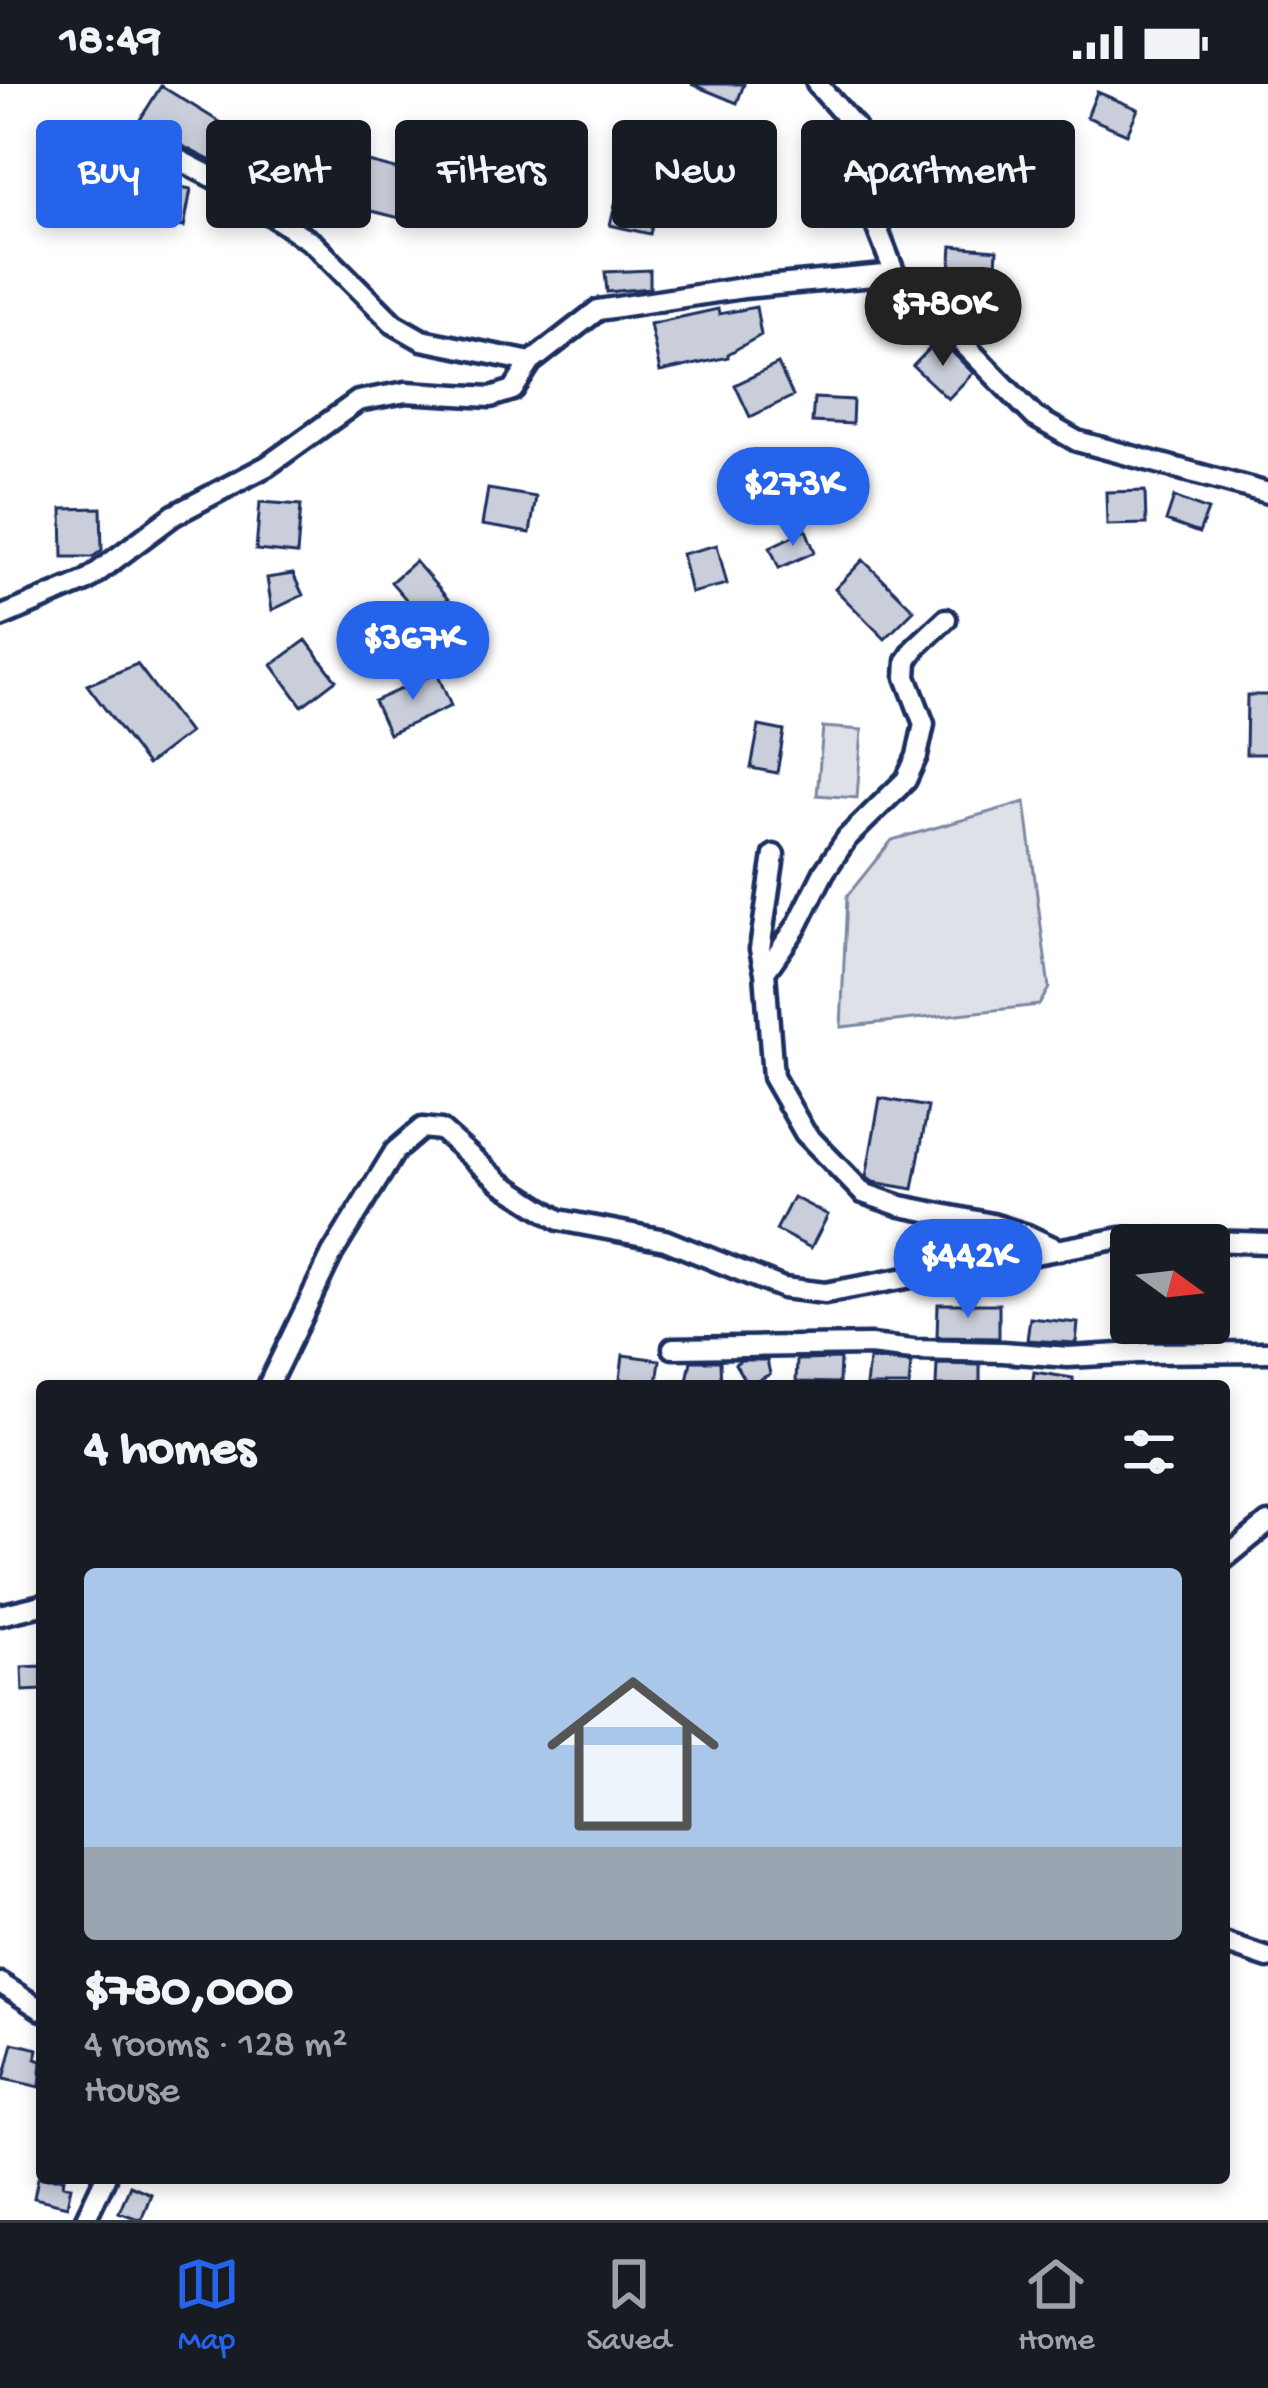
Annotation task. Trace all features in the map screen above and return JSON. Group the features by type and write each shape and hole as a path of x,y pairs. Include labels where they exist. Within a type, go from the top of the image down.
{"street":[{"path":"817,84 855,127 873,218 895,274 1035,417 1077,441 1268,493"},
{"path":"182,161 224,183 314,244 394,324 422,340 530,362"},
{"path":"0,617 86,581 174,515 267,466 358,401 406,392 491,398 514,390 530,362 598,310 743,288 895,274"},
{"path":"765,972 847,838 906,779 924,724 906,677 907,661 946,619"},
{"path":"774,855 760,949 773,1077 805,1133 863,1193 1028,1234 1059,1250"},
{"path":"271,1380 332,1254 394,1151 422,1128 441,1130 501,1183 559,1220 665,1240 783,1288 825,1293 1121,1238 1268,1243"},
{"path":"673,1348 870,1346 1068,1357 1268,1352"},
{"path":"1230,1554 1268,1522"},
{"path":"0,1616 36,1607"},
{"path":"1230,1945 1268,1958"},
{"path":"0,1983 36,2006"},
{"path":"85,2220 102,2184"}],"shaded area":[{"path":"823,727 862,730 857,798 817,795"},
{"path":"1025,802 1049,988 1039,1005 841,1027 847,896 892,840"}],"building":[{"path":"691,84 744,84 737,103"},
{"path":"161,86 217,120 206,120 206,158 182,146 182,120 140,120"},
{"path":"1097,92 1138,109 1127,134 1087,117"},
{"path":"371,163 395,169 395,217 371,211"},
{"path":"182,187 191,189 182,227"},
{"path":"952,246 997,250 993,314 947,308"},
{"path":"650,270 650,288 607,292 605,272"},
{"path":"756,307 761,335 728,357 660,372 650,324 718,309 719,314"},
{"path":"939,339 973,373 948,399 913,366"},
{"path":"778,364 793,396 750,417 735,385"},
{"path":"814,398 853,400 852,424 812,422"},
{"path":"488,489 536,497 530,533 482,525"},
{"path":"1145,491 1146,524 1107,525 1106,492"},
{"path":"1174,497 1208,510 1199,533 1166,521"},
{"path":"260,502 301,505 297,554 256,550"},
{"path":"101,508 102,550 93,557 63,557 62,509"},
{"path":"806,530 815,552 779,568 770,547"},
{"path":"717,545 727,584 691,593 682,554"},
{"path":"863,560 914,610 885,639 835,589"},
{"path":"415,561 467,621 443,642 391,582"},
{"path":"293,574 303,595 272,610 267,578"},
{"path":"306,640 336,680 302,706 272,665"},
{"path":"137,664 189,733 147,765 87,685"},
{"path":"437,673 451,706 389,734 374,701"},
{"path":"1247,695 1268,695 1268,754 1246,754"},
{"path":"759,726 784,731 777,773 751,768"},
{"path":"880,1098 928,1107 913,1189 866,1177"},
{"path":"793,1197 828,1215 811,1248 776,1230"},
{"path":"938,1304 999,1304 999,1338 937,1337"},
{"path":"1030,1318 1078,1323 1076,1343 1027,1340"},
{"path":"623,1355 660,1360 658,1380 620,1379"},
{"path":"840,1359 839,1380 796,1380 797,1360"},
{"path":"869,1359 911,1363 910,1380 867,1380"},
{"path":"767,1360 770,1374 744,1380 735,1364"},
{"path":"691,1361 720,1361 721,1380 687,1380"},
{"path":"937,1364 980,1365 980,1380 936,1380"},
{"path":"1034,1372 1073,1378 1073,1380 1033,1380"},
{"path":"36,1666 36,1690 23,1691 22,1667"},
{"path":"13,2043 36,2049 36,2086 4,2079"},
{"path":"37,2184 71,2186 67,2206 34,2198"},
{"path":"130,2185 151,2194 141,2220 119,2212"}]}
